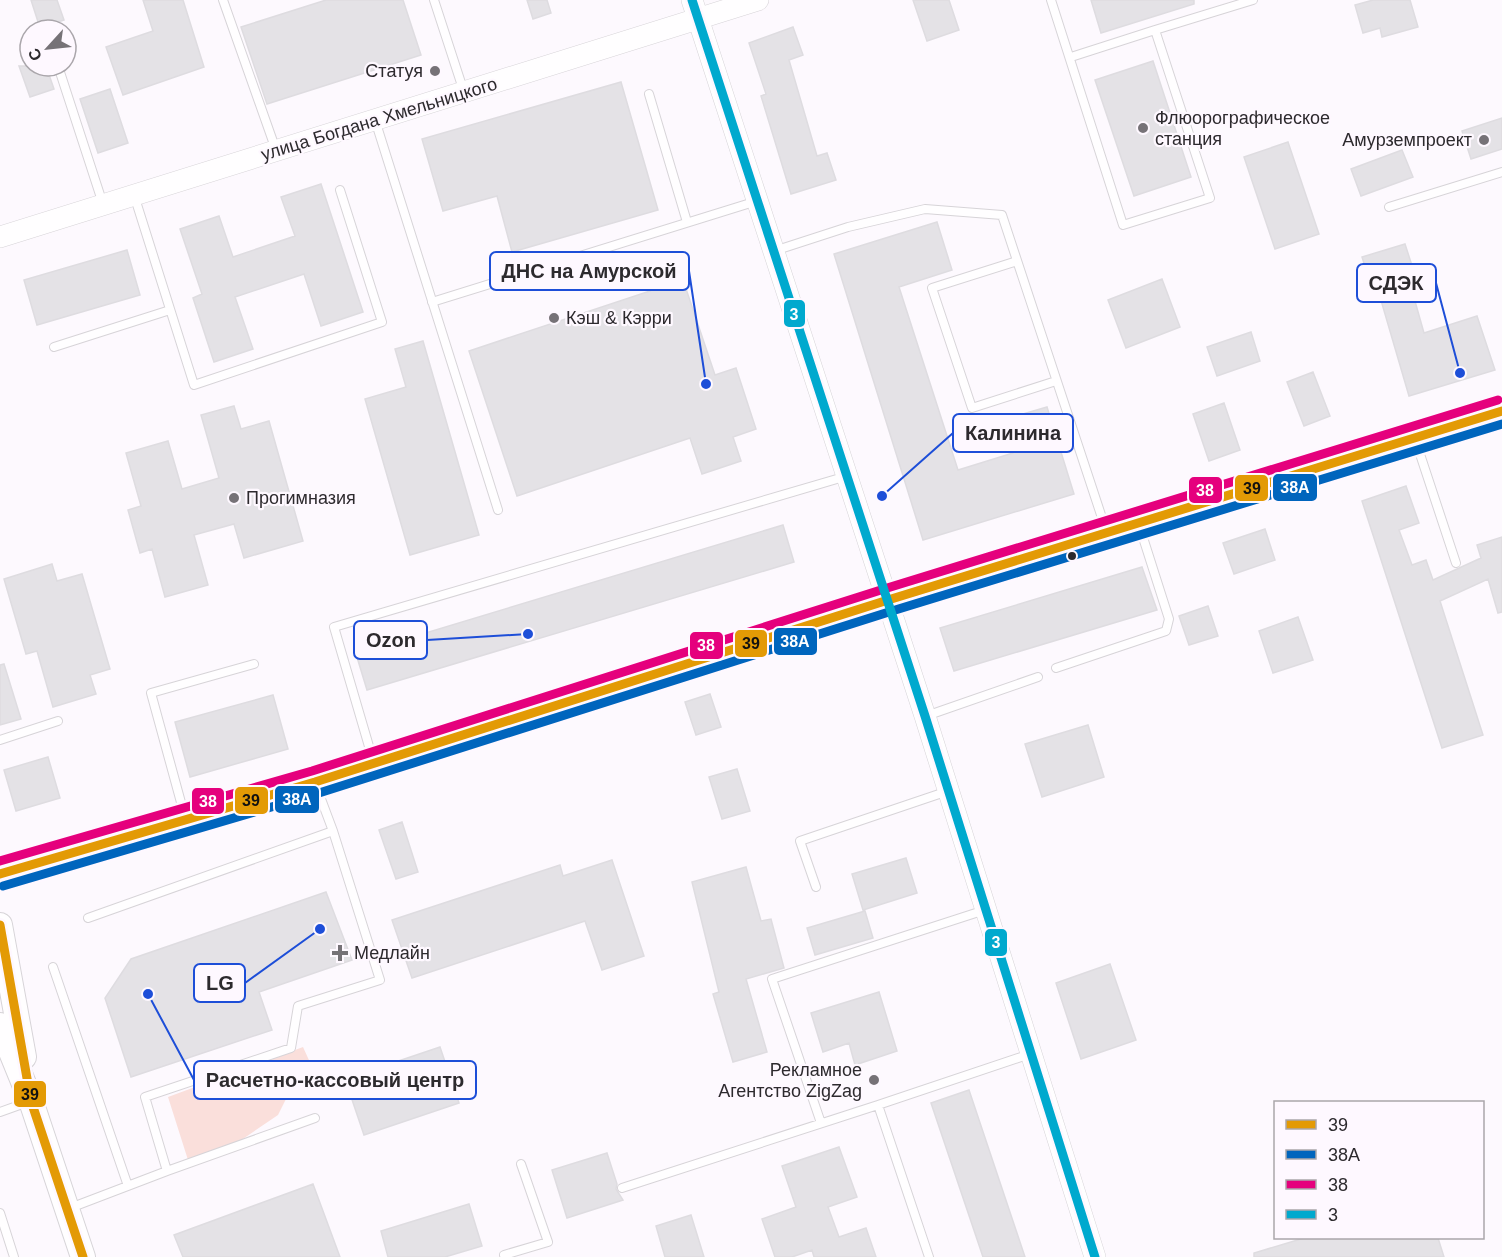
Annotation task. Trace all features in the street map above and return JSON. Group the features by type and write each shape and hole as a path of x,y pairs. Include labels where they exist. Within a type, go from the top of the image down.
{"main road":[{"path":"0,874 374,764 888,600 1502,411"},
{"path":"0,925 31,1101"},
{"path":"0,1025 31,1101 83,1257"}],"street":[{"name":"улица Богдана Хмельницкого","path":"0,237 464,92 695,10 758,0"},
{"path":"695,10 888,600 1095,1257"}],"lane":[{"path":"224,0 277,150"},
{"path":"434,0 464,92"},
{"path":"1051,0 1123,225 1210,198 1155,30"},
{"path":"1071,57 1253,0"},
{"path":"62,78 104,204"},
{"path":"649,94 687,222"},
{"path":"375,120 498,510"},
{"path":"1389,207 1502,172"},
{"path":"134,195 194,385 382,322 340,190"},
{"path":"432,302 757,200"},
{"path":"774,251 848,227 925,209 1002,215 1107,533"},
{"path":"0,231 0,237"},
{"path":"1017,261 932,288 972,408 1056,381"},
{"path":"54,347 170,310"},
{"path":"1415,438 1456,563"},
{"path":"374,764 334,627 847,476"},
{"path":"1056,668 1166,631 1169,620 1138,523"},
{"path":"186,820 151,693 254,664"},
{"path":"925,716 1038,677"},
{"path":"0,740 57,721"},
{"path":"167,1171 145,1098 291,1048 298,1006 380,980 333,831 315,782"},
{"path":"816,887 800,841 948,791"},
{"path":"88,918 333,831"},
{"path":"821,1123 772,979 986,910"},
{"path":"53,967 129,1186"},
{"path":"622,1188 1031,1054"},
{"path":"0,1112 31,1101"},
{"path":"878,1105 928,1257"},
{"path":"67,1209 315,1118"},
{"path":"503,1256 548,1242 521,1164"},
{"path":"0,1213 14,1257"}],"shaded area":[{"path":"303,1047 318,1080 291,1089 278,1115 234,1145 188,1160 168,1097"}],"building":[{"path":"31,0 57,0 63,18 37,18"},
{"path":"143,0 183,0 204,67 123,95 106,47 153,31"},
{"path":"326,0 403,0 421,55 267,104 241,27"},
{"path":"527,0 547,0 551,13 533,19"},
{"path":"913,0 949,0 959,30 927,41"},
{"path":"1091,0 1194,0 1194,4 1101,33"},
{"path":"1373,0 1410,0 1418,27 1382,37 1380,28 1363,33 1355,5"},
{"path":"793,27 803,55 789,60 817,156 827,153 836,180 791,194 761,96 766,94 749,43"},
{"name":"Флюорографическое станция","path":"1153,61 1191,177 1134,196 1095,80"},
{"path":"23,78 50,78 54,89 30,97"},
{"path":"621,82 658,210 512,252 497,196 443,211 422,139"},
{"path":"110,89 128,143 98,153 80,99"},
{"name":"Амурземпроект","path":"1502,118 1502,149 1471,159 1462,131"},
{"path":"1288,142 1319,234 1275,249 1244,157"},
{"path":"1402,150 1413,177 1361,196 1351,169"},
{"path":"321,184 363,312 321,326 304,274 235,297 253,349 214,362 193,298 202,294 180,229 219,216 233,257 295,236 281,197"},
{"path":"937,222 952,270 899,287 958,470 1013,453 1002,420 1047,407 1074,494 923,540 834,254"},
{"path":"1405,244 1416,278 1409,280 1424,333 1477,316 1495,370 1409,396 1378,290 1373,291 1362,257"},
{"path":"127,250 140,295 37,325 24,280"},
{"path":"676,259 715,375 736,368 756,429 733,437 741,461 702,474 690,438 517,496 469,351 650,291 643,270"},
{"path":"1162,279 1180,327 1126,348 1108,300"},
{"path":"1251,332 1260,361 1217,376 1207,347"},
{"path":"423,341 479,535 410,555 365,399 406,387 395,349"},
{"path":"1313,372 1330,416 1304,426 1287,382"},
{"path":"1224,403 1240,450 1209,461 1193,414"},
{"path":"234,406 241,429 269,421 303,541 244,558 234,524 194,535 208,585 165,597 152,549 140,553 128,510 141,506 126,453 168,441 182,489 219,478 201,415"},
{"path":"1406,486 1419,523 1399,530 1412,565 1426,560 1433,580 1481,558 1477,545 1502,537 1502,612 1498,613 1488,579 1440,601 1483,735 1442,748 1362,501"},
{"path":"783,525 794,562 367,690 356,654"},
{"path":"1265,529 1275,560 1234,574 1223,543"},
{"path":"52,564 57,581 82,574 110,669 90,675 96,694 53,707 37,651 26,654 4,579"},
{"path":"1142,567 1157,610 954,671 940,628"},
{"path":"1208,606 1218,636 1189,645 1179,616"},
{"path":"1298,617 1313,660 1273,673 1259,631"},
{"path":"4,664 21,719 0,725 0,665"},
{"path":"710,694 721,727 696,735 685,702"},
{"path":"273,695 288,749 190,777 175,722"},
{"path":"1088,725 1104,777 1042,797 1025,744"},
{"path":"48,757 60,798 16,811 4,770"},
{"path":"737,769 750,811 722,819 709,777"},
{"path":"402,822 418,872 396,879 379,830"},
{"path":"906,858 917,893 863,910 852,874"},
{"path":"612,860 644,956 602,970 585,921 412,978 392,920 560,865 563,876"},
{"path":"746,867 761,921 771,919 784,968 746,979 767,1052 733,1062 713,994 719,992 692,882"},
{"path":"326,892 352,960 259,992 272,1030 131,1077 105,998 131,959"},
{"path":"865,911 873,938 815,955 807,928"},
{"path":"1110,964 1136,1040 1081,1059 1056,983"},
{"path":"879,992 897,1051 855,1065 849,1043 823,1052 811,1013"},
{"path":"440,1047 459,1103 364,1135 345,1079"},
{"path":"969,1090 1025,1257 983,1257 931,1103"},
{"path":"839,1147 857,1197 828,1207 839,1237 866,1228 876,1257 814,1257 812,1250 792,1257 775,1257 762,1219 796,1207 782,1166"},
{"path":"607,1153 617,1184 616,1189 623,1200 567,1218 552,1170"},
{"path":"313,1184 340,1257 183,1257 174,1235"},
{"path":"469,1204 482,1246 445,1257 388,1257 381,1231"},
{"path":"691,1215 704,1257 665,1257 656,1226"},
{"path":"1301,1239 1438,1239 1444,1257 1254,1257 1254,1253"}],"transit line":[{"name":"3","path":"692,0 925,716 1095,1257"},
{"name":"38","path":"0,861 312,771 884,589 1498,400"},
{"name":"39","path":"0,874 315,782 888,600 1502,411"},
{"name":"38А","path":"3,886 319,793 892,611 1502,424"},
{"name":"39","path":"0,925 31,1101 83,1257"}],"place":[{"name":"Статуя","path":"435,71"},
{"name":"Флюорографическое станция","path":"1143,128"},
{"name":"Амурземпроект","path":"1484,140"},
{"name":"Кэш & Кэрри","path":"554,318"},
{"name":"СДЭК","path":"1460,373"},
{"name":"ДНС на Амурской","path":"706,384"},
{"name":"Калинина","path":"882,496"},
{"name":"Прогимназия","path":"234,498"},
{"name":"Ozon","path":"528,634"},
{"name":"LG","path":"320,929"},
{"name":"Медлайн","path":"340,953"},
{"name":"Расчетно-кассовый центр","path":"148,994"},
{"name":"Рекламное Агентство ZigZag","path":"874,1080"}]}
